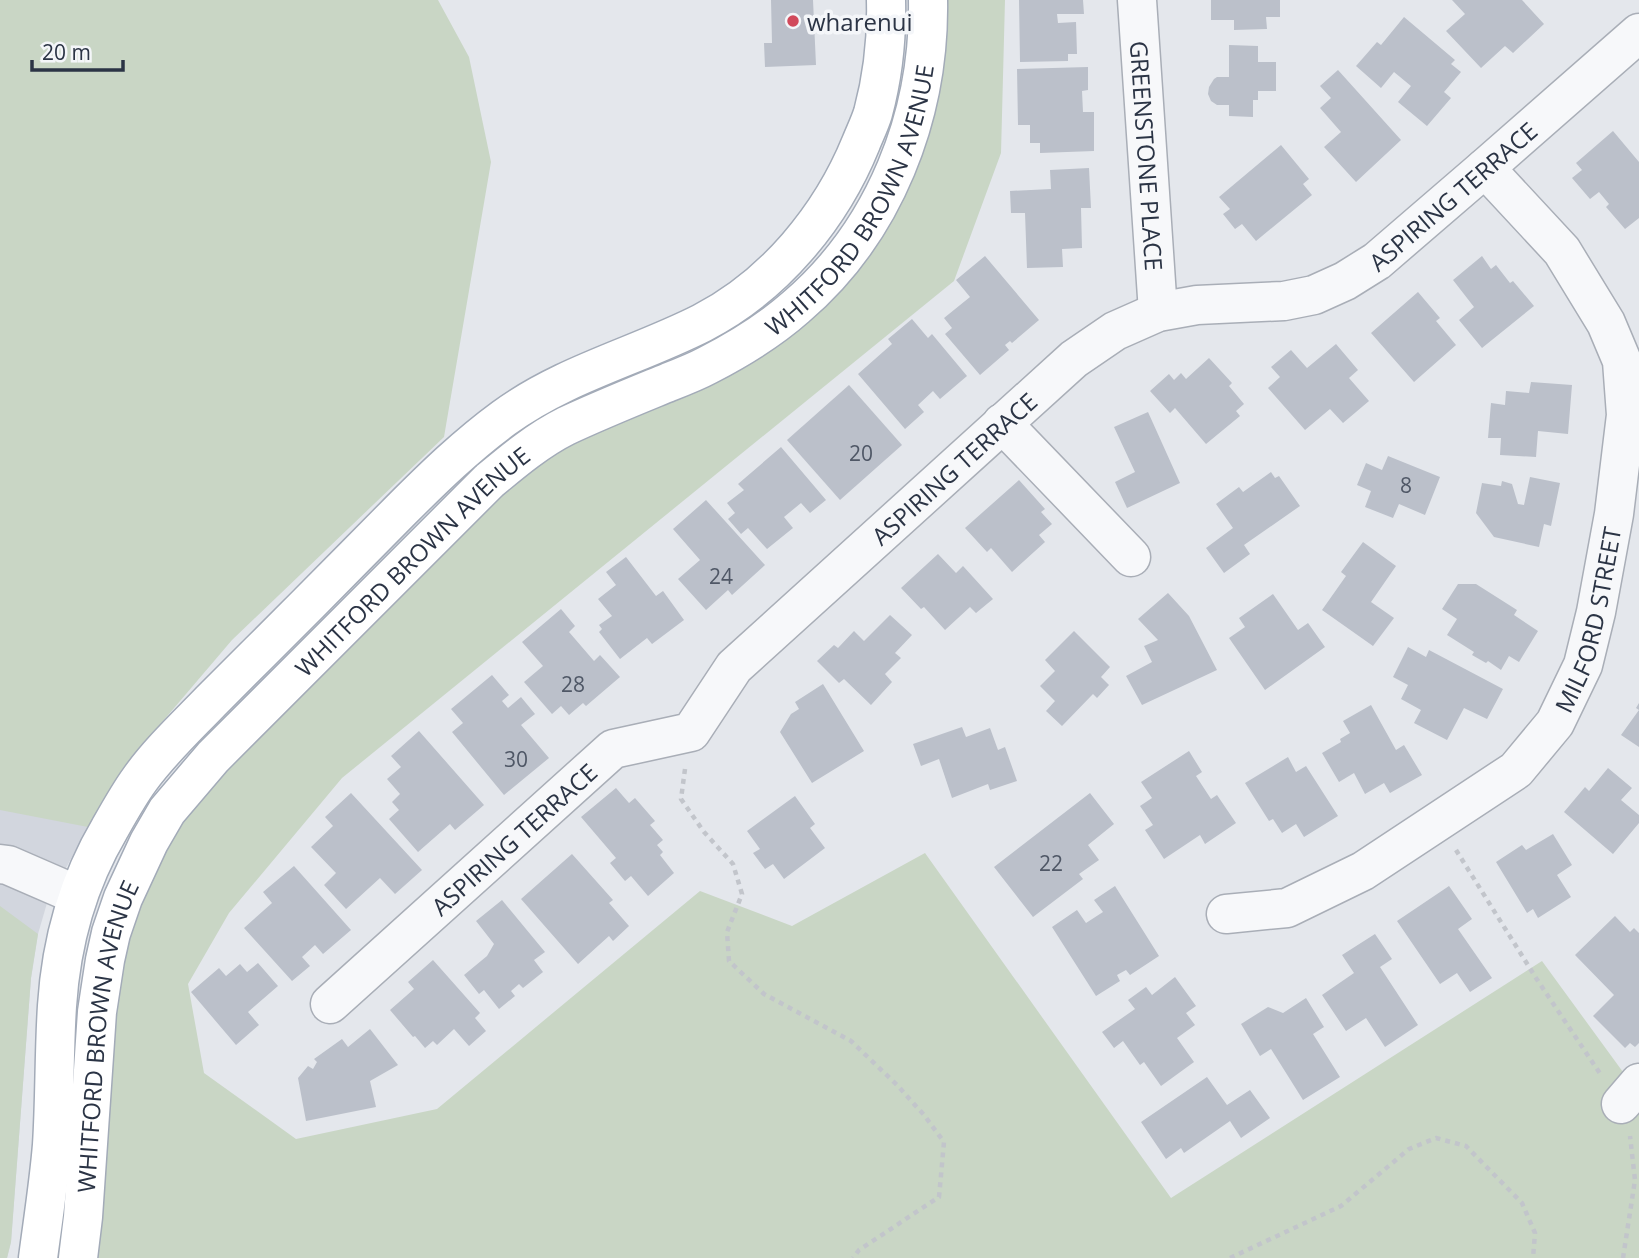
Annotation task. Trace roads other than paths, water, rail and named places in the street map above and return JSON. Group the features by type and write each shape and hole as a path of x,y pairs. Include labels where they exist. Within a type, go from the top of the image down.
{"main road":[{"name":"WHITFORD BROWN AVENUE","path":"38,1258 52,1144 61,966 77,895 107,831 140,778 191,722 471,443 509,414 570,380 706,321 746,295 789,257 832,202 853,163 872,117 882,75 886,0"},
{"name":"WHITFORD BROWN AVENUE","path":"78,1258 97,1012 104,961 111,933 136,866 167,811 213,757 269,700 513,460 565,426 705,367 747,344 797,307 829,274 855,242 893,178 915,112 925,63 928,0"}],"street":[{"name":"GREENSTONE PLACE","path":"1137,0 1158,312"},
{"name":"ASPIRING TERRACE","path":"330,1004 613,748 691,732 734,667 1074,359 1115,331 1158,312 1197,305 1284,301 1314,295 1345,281 1377,261 1639,33"},
{"name":"MILFORD STREET","path":"1226,914 1287,908 1363,871 1516,770 1555,723 1583,665 1614,514 1626,415 1622,361 1606,323 1562,251 1485,169"},
{"path":"1002,424 1131,557"},
{"path":"0,864 77,895"}],"place":[{"name":"wharenui","path":"793,21"}]}
